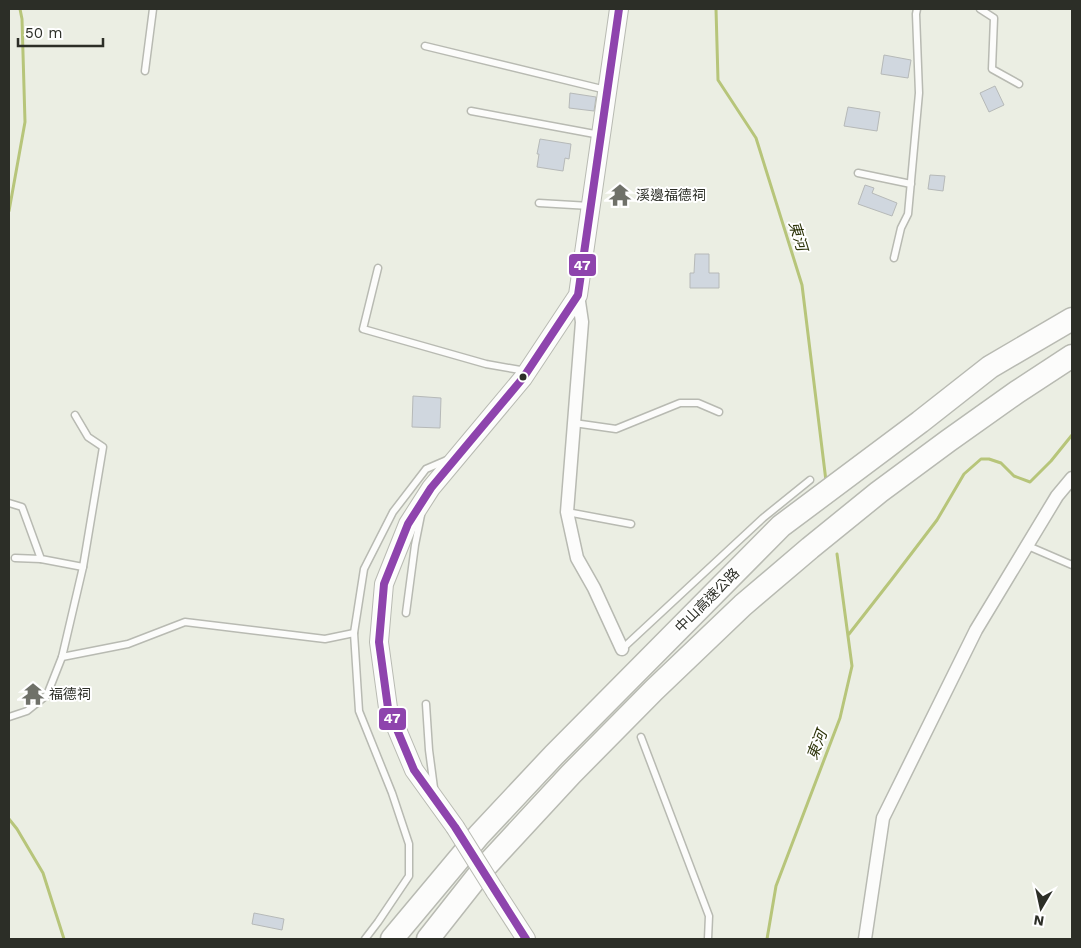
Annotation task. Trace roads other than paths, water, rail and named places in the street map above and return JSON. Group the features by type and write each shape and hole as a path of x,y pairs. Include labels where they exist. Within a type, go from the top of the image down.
{"highway":[{"name":"中山高速公路","path":"392,939 479,835 554,755 780,526 822,487 920,422 990,368 1072,319"},
{"name":"中山高速公路","path":"428,939 484,868 570,774 743,605 879,492 1017,392 1072,356"}],"street":[{"path":"619,9 578,295 582,322 566,512 576,558 594,588 622,650"},
{"path":"526,939 455,827 414,770 388,708 379,642 384,584 408,524 431,488 527,372 578,295"},
{"path":"865,939 883,818 976,630 1057,496 1072,478"}],"lane":[{"path":"145,70 153,9"},
{"path":"894,258 901,228 908,214 911,184 919,93 917,9"},
{"path":"980,9 994,18 992,69 1020,84"},
{"path":"425,46 607,90"},
{"path":"471,111 601,135"},
{"path":"858,174 911,184"},
{"path":"539,203 591,206"},
{"path":"378,268 363,329 486,364 527,372"},
{"path":"574,423 616,429 680,403 698,403 719,412"},
{"path":"9,717 27,710 47,695 62,657 83,567 103,446 88,437 75,415"},
{"path":"365,939 409,876 408,844 392,793 359,711 354,633 364,569 393,512 426,469 458,456"},
{"path":"622,650 763,518 822,487"},
{"path":"406,613 415,545 425,497"},
{"path":"9,503 22,507 41,559"},
{"path":"566,512 631,524"},
{"path":"1028,546 1072,565"},
{"path":"14,558 41,559 83,567"},
{"path":"62,657 128,644 185,622 325,639 354,633"},
{"path":"426,704 428,750 435,799"},
{"path":"641,737 709,916 708,939"}],"waterway":[{"path":"9,211 25,122 22,19 20,9"},
{"name":"東河","path":"716,9 718,80 756,138 802,285 826,481"},
{"path":"849,634 937,520 964,474 981,459 989,459 1001,463 1014,476 1030,482 1051,461 1072,435"},
{"name":"東河","path":"767,939 776,886 840,718 852,666 837,554"},
{"path":"9,819 43,873 64,939"}],"place":[{"name":"溪邊福德祠","path":"620,195"},
{"name":"福德祠","path":"33,694"}]}
